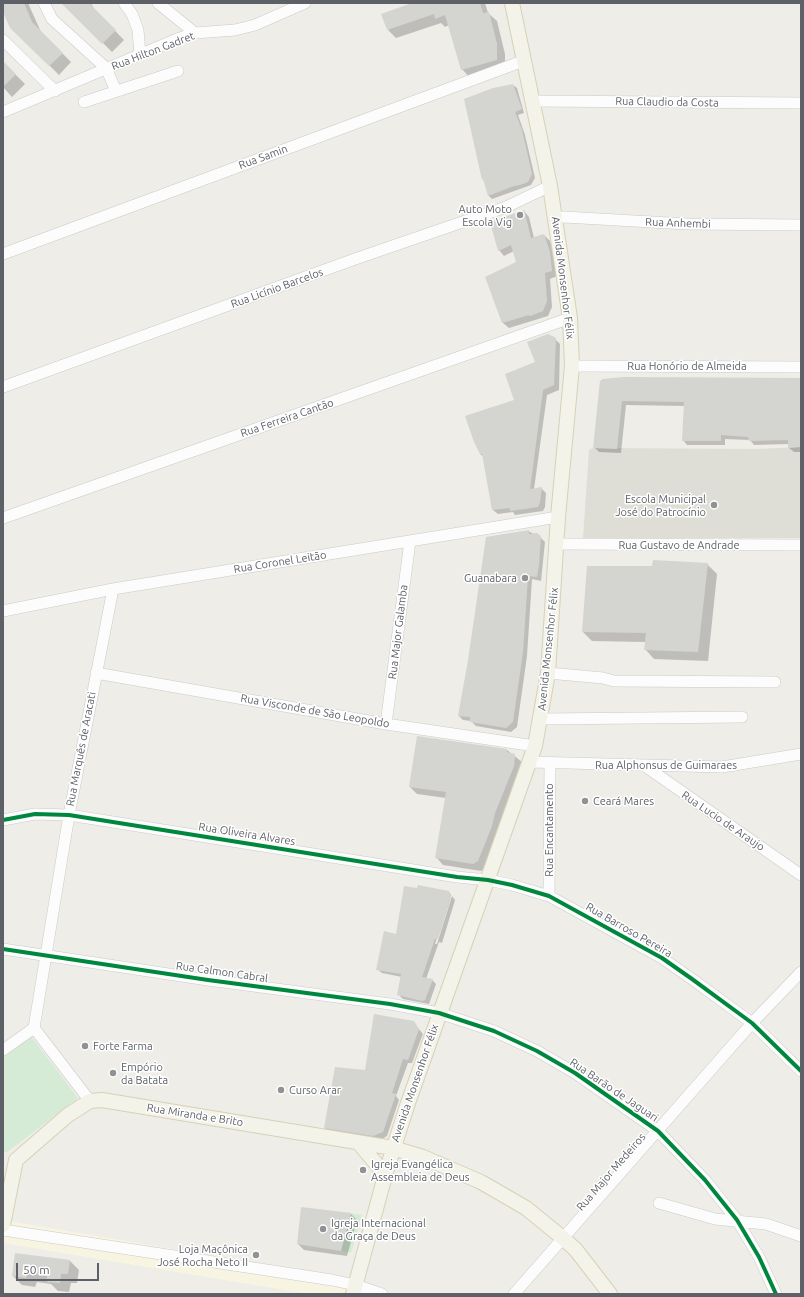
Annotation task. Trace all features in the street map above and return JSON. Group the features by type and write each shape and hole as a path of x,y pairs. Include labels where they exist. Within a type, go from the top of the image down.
{"main road":[{"name":"Avenida Monsenhor Félix","path":"354,1289 393,1148 439,1013 535,746 548,673 558,517 572,366 570,318 550,186 512,3"},
{"name":"Rua Miranda e Brito","path":"90,1101 102,1100 358,1142 393,1148 418,1155 481,1182 526,1208 564,1238 585,1260 610,1294"},
{"path":"3,1225 16,1160 68,1114 90,1101"},
{"path":"358,1142 391,1146 397,1125 403,1120"},
{"path":"358,1142 378,1166 384,1179"}],"street":[{"path":"44,3 52,19 106,68 116,91"},
{"path":"124,3 132,14 138,30 140,54"},
{"path":"158,3 195,33"},
{"name":"Rua Hilton Gadret","path":"3,112 140,54 195,33 235,30 255,25 306,3"},
{"path":"3,40 55,90"},
{"name":"Rua Samin","path":"3,254 523,61"},
{"path":"84,102 178,71"},
{"name":"Rua Claudio da Costa","path":"533,100 801,103"},
{"name":"Rua Licínio Barcelos","path":"3,387 355,259 506,207 550,186"},
{"name":"Rua Anhembi","path":"555,218 564,217 688,224 801,225"},
{"name":"Rua Ferreira Cantão","path":"3,518 570,318"},
{"name":"Rua Honório de Almeida","path":"572,366 801,367"},
{"name":"Rua Coronel Leitão","path":"3,611 113,590 558,517"},
{"name":"Rua Major Galamba","path":"386,724 410,541"},
{"name":"Rua Gustavo de Andrade","path":"557,544 801,545"},
{"name":"Rua Marquês de Aracati","path":"34,1028 69,815 113,590"},
{"name":"Rua Visconde de São Leopoldo","path":"96,673 386,724 535,746"},
{"path":"548,673 603,678 614,681 775,682"},
{"path":"541,719 742,717"},
{"name":"Rua Alphonsus de Guimaraes","path":"529,762 722,767 801,754"},
{"name":"Rua Encantamento","path":"549,896 550,763"},
{"name":"Rua Lucio de Araujo","path":"645,766 801,875"},
{"name":"Rua Oliveira Alvares","path":"3,820 35,814 69,815 457,877 488,880"},
{"name":"Rua Barroso Pereira","path":"488,880 512,884 549,896 662,958 752,1023 801,1071"},
{"name":"Rua Calmon Cabral","path":"3,949 390,1004 439,1013"},
{"name":"Rua Major Medeiros","path":"514,1294 752,1023 801,972"},
{"name":"Rua Barão de Jaguari","path":"439,1013 494,1031 537,1051 598,1087 658,1131 705,1180 737,1220 759,1257 776,1294"},
{"path":"3,1050 34,1028 90,1101"},
{"path":"659,1203 715,1220 737,1220 766,1224 801,1236"},
{"path":"3,1230 382,1294"}],"shaded area":[{"path":"801,447 801,538 583,538 589,450 593,448 757,449"},
{"path":"3,1220 350,1279 348,1294 309,1294 3,1243"}],"green space":[{"path":"30,1035 78,1098 6,1153 3,1149 3,1054"},
{"path":"351,1213 362,1215 351,1253 341,1251"}],"building":[{"path":"3,3 24,3 32,22 63,53 49,66 10,28 3,12"},
{"path":"61,3 89,3 116,30 102,44"},
{"path":"412,3 480,3 483,13 489,12 497,44 497,60 461,70 445,15 435,19 434,14 387,30 381,14"},
{"path":"3,61 16,74 3,87"},
{"path":"513,84 522,109 515,112 522,130 532,174 528,182 488,196 483,179 482,180 464,99 493,88"},
{"path":"524,210 531,238 544,234 550,252 552,271 545,273 547,301 543,311 502,323 485,277 516,262 511,245 498,251 490,222"},
{"path":"548,334 556,338 554,385 543,390 530,489 542,487 540,502 538,507 510,511 510,508 492,510 482,454 480,454 474,442 465,416 514,400 505,374 535,362 527,342"},
{"path":"624,377 801,378 801,447 788,448 788,440 749,441 748,437 721,435 721,441 682,441 684,402 622,401 617,449 593,448 600,381 603,379"},
{"path":"529,530 529,534 537,533 541,536 539,565 537,577 528,576 523,652 513,722 506,728 470,722 470,717 458,716 468,660 486,537"},
{"path":"653,560 708,563 698,652 644,650 646,633 582,632 587,566 652,566"},
{"path":"417,736 507,749 507,752 515,754 514,766 495,813 492,826 478,861 473,864 435,858 446,792 409,787"},
{"path":"418,885 449,891 451,899 438,939 435,939 422,977 433,979 425,1000 422,1001 397,995 401,974 376,970 384,931 396,934 404,886 417,888"},
{"path":"374,1014 414,1021 419,1029 408,1060 403,1059 392,1093 396,1094 383,1132 373,1136 324,1128 335,1067 365,1070"},
{"name":"Igreja Internacional da Graça de Deus","path":"301,1207 351,1213 341,1251 297,1244"},
{"path":"15,1253 70,1260 68,1274 61,1274 60,1283 47,1282 47,1276 28,1273 26,1278 12,1276"}],"cycle path":[{"path":"3,820 35,814 69,815 457,877 488,880 512,885 549,896 662,958 752,1023 801,1071"},
{"path":"3,949 208,980 390,1004 439,1013 494,1031 537,1051 575,1073 658,1131 705,1180 737,1220 759,1257 776,1294"}],"place":[{"name":"Auto Moto Escola Vig","path":"520,215"},
{"name":"Escola Municipal José do Patrocínio","path":"714,505"},
{"name":"Guanabara","path":"525,578"},
{"name":"Ceará Mares","path":"585,801"},
{"name":"Forte Farma","path":"85,1046"},
{"name":"Empório da Batata","path":"113,1073"},
{"name":"Curso Arar","path":"281,1090"},
{"name":"Igreja Evangélica Assembleia de Deus","path":"363,1170"},
{"name":"Igreja Internacional da Graça de Deus","path":"323,1229"},
{"name":"Loja Maçônica José Rocha Neto II","path":"256,1255"}]}
